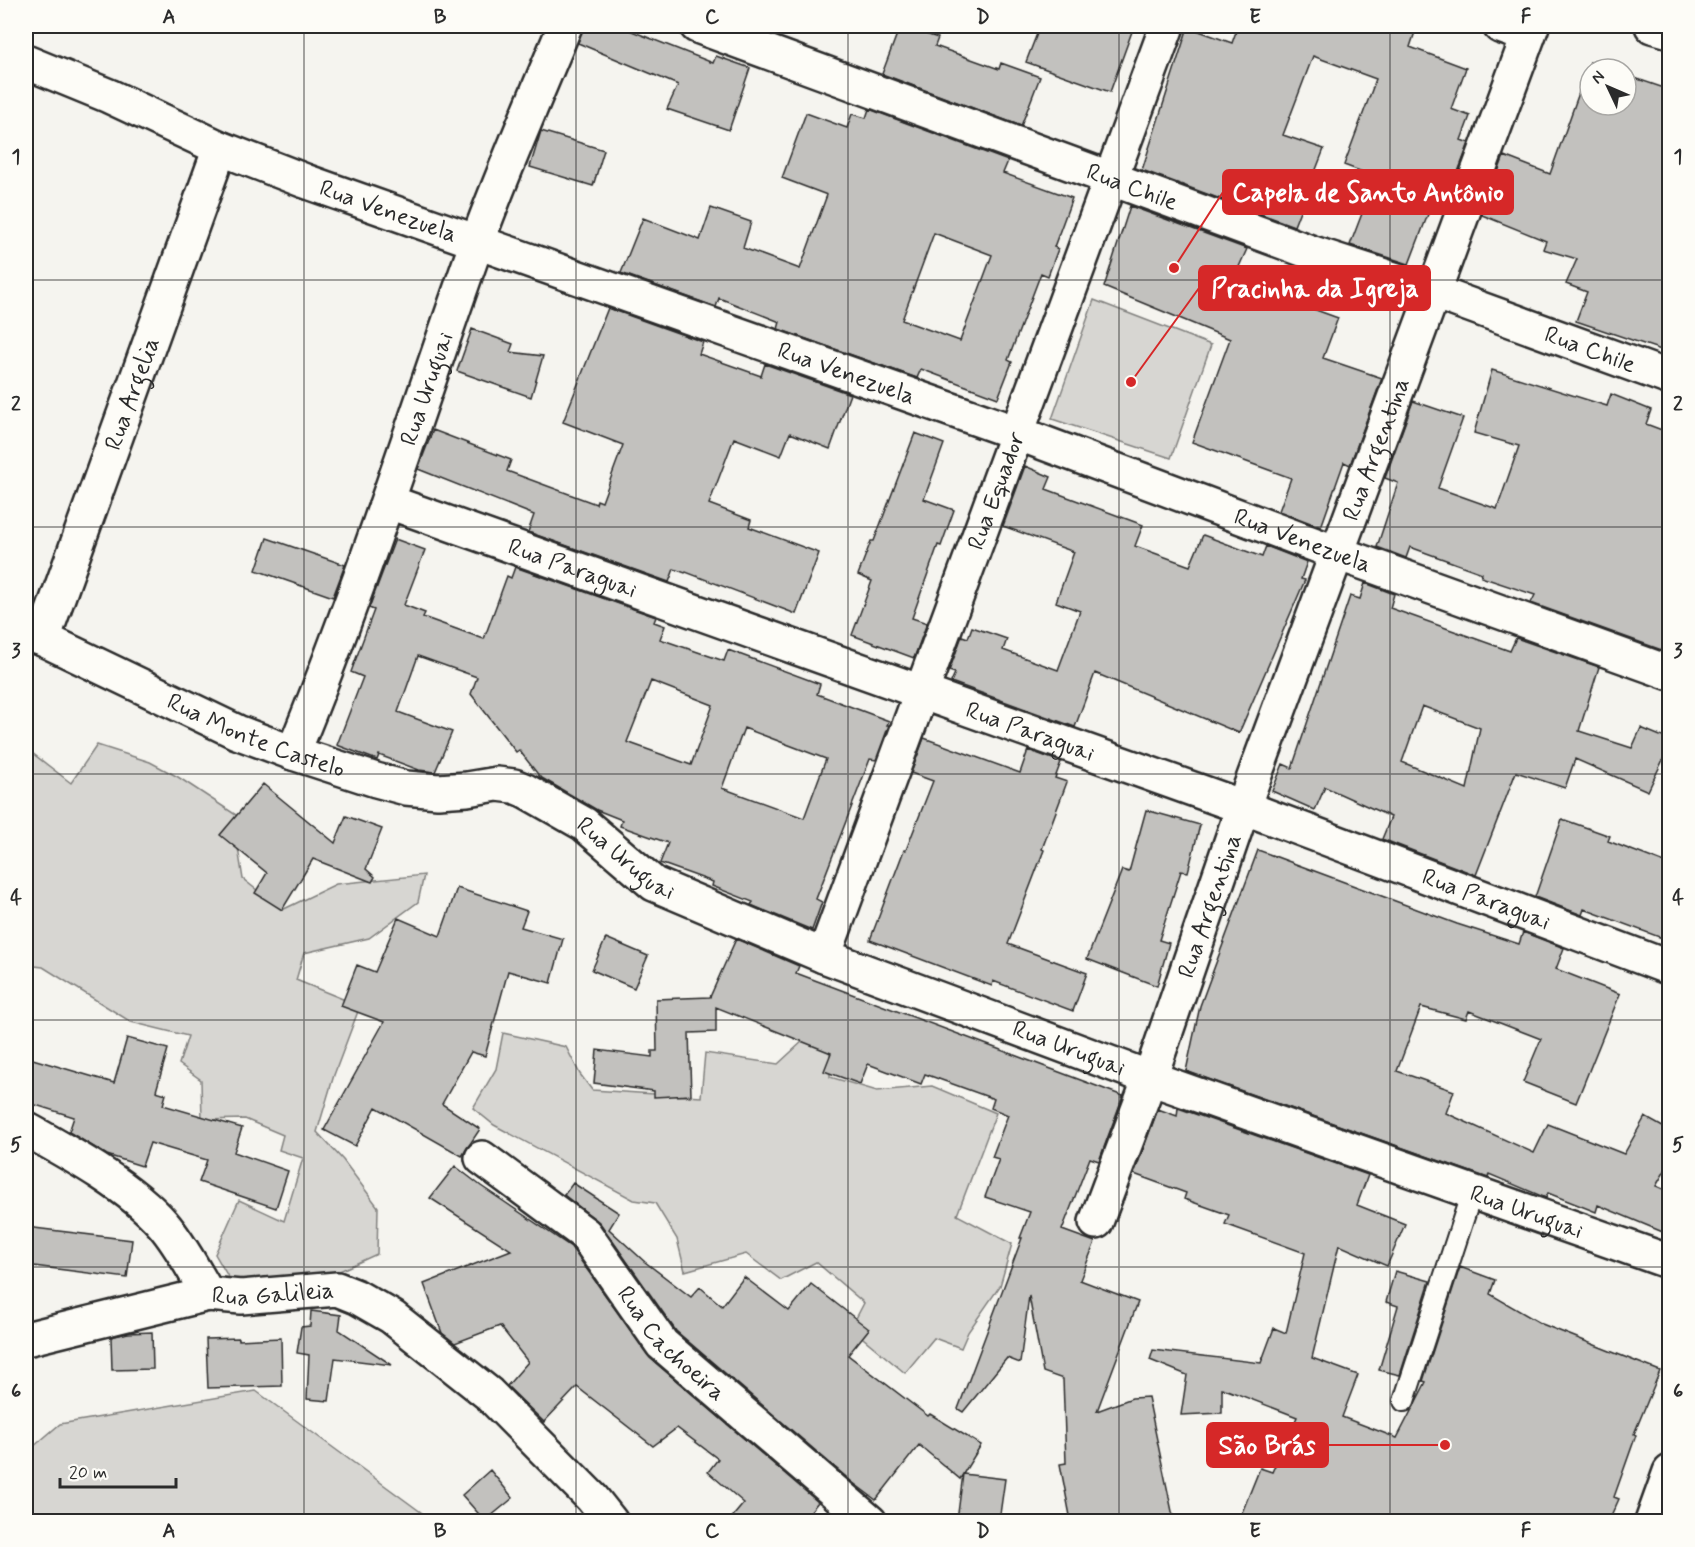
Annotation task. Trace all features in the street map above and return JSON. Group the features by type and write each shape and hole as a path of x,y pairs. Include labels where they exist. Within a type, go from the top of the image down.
{"street":[{"name":"Rua Uruguai","path":"292,753 328,667 388,502 477,243 565,26"},
{"name":"Rua Chile","path":"697,26 1313,253 1434,292 1670,378"},
{"name":"Rua Equador","path":"824,956 1167,26"},
{"path":"1652,26 1670,31"},
{"name":"Rua Argentina","path":"1096,1222 1150,1078 1243,807 1434,292 1520,29"},
{"name":"Rua Venezuela","path":"26,62 109,96 220,148 376,207 1017,433 1337,553 1670,673"},
{"name":"Rua Argelia","path":"34,637 220,148"},
{"name":"Rua Paraguai","path":"388,502 1243,807 1670,968"},
{"name":"Rua Monte Castelo","path":"34,637 237,732 292,753 406,788 438,791 497,784"},
{"name":"Rua Uruguai","path":"497,784 514,786 526,791 584,824 654,884 824,956 1150,1078 1670,1262"},
{"name":"Rua Galileia","path":"26,1129 54,1144 120,1187 145,1207 162,1223 178,1244 208,1294 241,1297 337,1289 357,1297 392,1317 489,1394 592,1498 611,1521"},
{"name":"Rua Cachoeira","path":"482,1158 585,1234 662,1344 870,1521"},
{"path":"26,1339 208,1294"},
{"path":"1652,1521 1670,1472"}],"lane":[{"path":"1404,1401 1472,1192"}],"shaded area":[{"path":"1094,300 1211,345 1171,458 1052,419"},
{"path":"97,745 150,762 178,777 236,815 243,879 282,910 336,884 424,875 418,902 369,938 304,953 296,980 360,1006 334,1075 317,1132 343,1160 378,1207 377,1254 333,1274 234,1287 215,1254 239,1200 284,1221 303,1158 279,1150 283,1135 245,1119 202,1120 201,1080 179,1064 188,1036 131,1022 43,967 26,965 26,751 28,750 71,783"},
{"path":"503,1033 566,1047 580,1074 592,1090 701,1097 705,1053 778,1064 804,1040 830,1049 830,1077 877,1091 932,1086 996,1113 957,1215 1012,1244 1000,1286 968,1332 961,1348 934,1338 905,1373 851,1328 864,1303 816,1262 781,1280 746,1254 685,1271 677,1239 655,1203 634,1200 494,1125 473,1108 496,1069"},
{"path":"256,1391 433,1521 26,1521 26,1453 60,1424"}],"building":[{"path":"583,26 619,26 713,63 716,56 750,68 729,130 667,109 678,85 578,43"},
{"path":"900,26 938,38 935,46 999,69 1001,63 1040,77 1021,126 882,74"},
{"path":"1040,26 1134,26 1110,92 1026,62"},
{"path":"1238,26 1417,26 1410,47 1466,68 1451,109 1470,116 1461,140 1469,143 1447,201 1435,196 1409,264 1350,245 1376,177 1344,165 1376,79 1313,56 1283,135 1324,149 1294,226 1142,170 1188,27 1232,43"},
{"path":"1638,79 1670,90 1670,353 1576,321 1587,292 1566,284 1577,259 1543,249 1546,241 1482,215 1504,156 1550,174 1578,96 1578,117 1638,117"},
{"path":"869,109 1008,161 1003,173 1072,198 1054,247 1058,249 1048,276 1041,273 1008,360 1012,362 998,398 921,369 917,378 778,329 780,322 719,298 716,307 621,273 643,218 700,240 711,208 751,222 743,248 800,269 827,195 782,178 806,113 847,128 852,114 866,118","holes":["934,233 992,255 960,341 902,320"]},
{"path":"541,131 604,150 593,186 530,167"},
{"path":"1130,206 1247,249 1233,280 1338,318 1323,358 1382,378 1350,465 1344,462 1321,527 1279,511 1291,478 1192,442 1230,339 1104,287"},
{"path":"608,308 703,342 699,354 761,376 765,364 850,394 830,449 790,433 781,456 734,438 709,504 751,520 749,527 819,553 796,614 686,572 674,569 669,582 528,532 534,515 418,469 433,430 511,460 507,471 596,504 597,500 602,502 623,445 563,422"},
{"path":"472,329 513,344 510,352 543,356 531,397 457,371"},
{"path":"1492,370 1607,406 1611,394 1651,410 1646,424 1670,433 1670,653 1531,603 1535,595 1481,577 1482,573 1410,547 1406,558 1377,547 1398,483 1385,478 1413,401 1463,418 1438,488 1497,509 1519,446 1474,433"},
{"path":"915,433 944,444 924,499 954,510 941,546 938,545 912,618 927,623 914,658 852,635 872,581 858,575 871,541 874,541"},
{"path":"1025,466 1051,477 1046,489 1143,525 1135,546 1190,566 1203,535 1262,557 1266,546 1307,562 1301,579 1305,580 1239,733 1095,673 1075,727 951,682 955,673 949,671 962,636 968,638 972,627 1007,639 1003,650 1058,670 1080,611 1056,602 1074,552 1003,526"},
{"path":"267,538 345,565 333,597 256,570"},
{"path":"395,539 425,550 404,605 425,613 423,617 484,639 507,576 511,578 515,567 656,617 654,622 665,626 660,639 724,661 728,650 820,684 817,694 889,721 876,760 870,759 816,899 822,902 812,930 751,905 753,902 712,886 713,882 660,863 668,843 620,826 622,820 597,810 540,777 519,750 516,752 471,694 477,677 418,656 398,712 452,732 435,772 419,770 379,755 377,760 337,745 363,677 351,672 374,610 369,608","holes":["651,681 713,705 691,765 627,742","744,728 826,759 804,818 722,788"]},
{"path":"1365,583 1394,594 1390,608 1510,651 1516,638 1599,667 1579,731 1632,748 1641,728 1670,740 1670,745 1648,791 1575,759 1565,788 1516,772 1476,875 1382,839 1391,817 1325,787 1315,810 1272,791 1283,764 1292,768 1350,596 1360,599","holes":["1422,706 1480,728 1467,789 1402,762"]},
{"path":"924,738 1020,773 1028,750 1061,762 1055,778 1067,782 1008,944 1087,973 1073,1011 993,981 992,986 870,940 933,781 911,773"},
{"path":"263,784 335,843 346,816 382,829 366,869 375,877 372,882 313,859 282,910 255,893 267,873 220,835"},
{"path":"1146,810 1200,825 1188,872 1181,871 1159,940 1169,943 1157,986 1087,959 1122,870 1129,872"},
{"path":"1562,819 1610,836 1608,841 1670,865 1670,941 1584,909 1582,915 1535,897"},
{"path":"1258,850 1457,924 1519,944 1523,932 1564,948 1556,969 1620,994 1576,1103 1523,1082 1541,1039 1469,1011 1466,1019 1421,1007 1397,1071 1454,1091 1446,1113 1534,1153 1548,1124 1624,1154 1645,1117 1670,1131 1670,1162 1656,1186 1670,1192 1670,1235 1598,1205 1596,1212 1548,1193 1546,1198 1489,1174 1488,1178 1186,1071 1200,1006"},
{"path":"457,888 527,911 521,927 563,939 551,983 508,971 485,1056 471,1052 442,1104 480,1129 462,1156 376,1107 355,1146 324,1130 384,1022 341,1006 357,965 375,972 398,918 440,936"},
{"path":"606,938 648,956 634,988 592,970"},
{"path":"736,939 799,966 796,973 1123,1096 1099,1161 1090,1158 1062,1230 1095,1242 1080,1280 1138,1302 1097,1411 1132,1398 1148,1397 1174,1521 1071,1521 1060,1464 1066,1463 1063,1379 1043,1372 1029,1296 1020,1363 1007,1358 963,1412 958,1409 1030,1212 985,1197 999,1159 992,1157 1008,1115 991,1108 994,1099 925,1074 921,1084 868,1064 860,1084 824,1071 831,1053 716,1007 716,1032 689,1033 691,1095 654,1097 654,1091 594,1083 597,1050 652,1057 652,1051 657,1051 656,999 710,997"},
{"path":"127,1038 168,1049 156,1091 166,1094 163,1105 242,1128 234,1152 288,1171 276,1208 199,1182 207,1160 150,1143 142,1166 107,1155 69,1132 74,1117 26,1102 26,1057 114,1083"},
{"path":"1178,1108 1368,1175 1357,1205 1405,1224 1387,1266 1339,1245 1312,1358 1358,1375 1342,1417 1397,1438 1426,1382 1423,1381 1460,1267 1495,1280 1490,1294 1542,1324 1660,1371 1634,1434 1636,1435 1614,1497 1619,1499 1609,1521 1259,1521 1241,1515 1260,1468 1272,1472 1297,1417 1222,1388 1222,1413 1181,1415 1187,1375 1150,1360 1153,1350 1261,1363 1274,1328 1286,1333 1305,1253 1225,1224 1229,1215 1184,1199 1186,1193 1134,1174 1158,1109 1177,1116"},
{"path":"455,1166 571,1247 650,1358 818,1502 803,1521 729,1521 744,1503 708,1472 718,1459 677,1428 653,1446 577,1387 544,1422 507,1386 528,1362 500,1326 455,1343 442,1333 424,1284 511,1250 430,1198"},
{"path":"573,1183 619,1213 609,1229 645,1262 691,1297 700,1287 722,1306 744,1277 789,1311 811,1284 869,1329 848,1355 928,1416 930,1414 981,1445 960,1479 919,1445 876,1500 852,1482 676,1331 600,1223 564,1195"},
{"path":"26,1227 132,1240 127,1278 26,1265"},
{"path":"1395,1271 1430,1281 1400,1375 1379,1370 1398,1306 1386,1302"},
{"path":"311,1311 341,1315 339,1330 392,1365 335,1358 329,1401 307,1399 309,1355 297,1353 301,1327 310,1326"},
{"path":"152,1332 153,1369 112,1370 111,1337 128,1333"},
{"path":"239,1338 239,1340 281,1338 282,1386 208,1388 206,1339"},
{"path":"490,1470 513,1498 485,1521 462,1495"},
{"path":"963,1474 1005,1479 999,1521 957,1521"}],"place":[{"name":"Capela de Santo Antônio","path":"1174,268"},
{"name":"Pracinha da Igreja","path":"1131,382"},
{"name":"São Brás","path":"1445,1445"}]}
